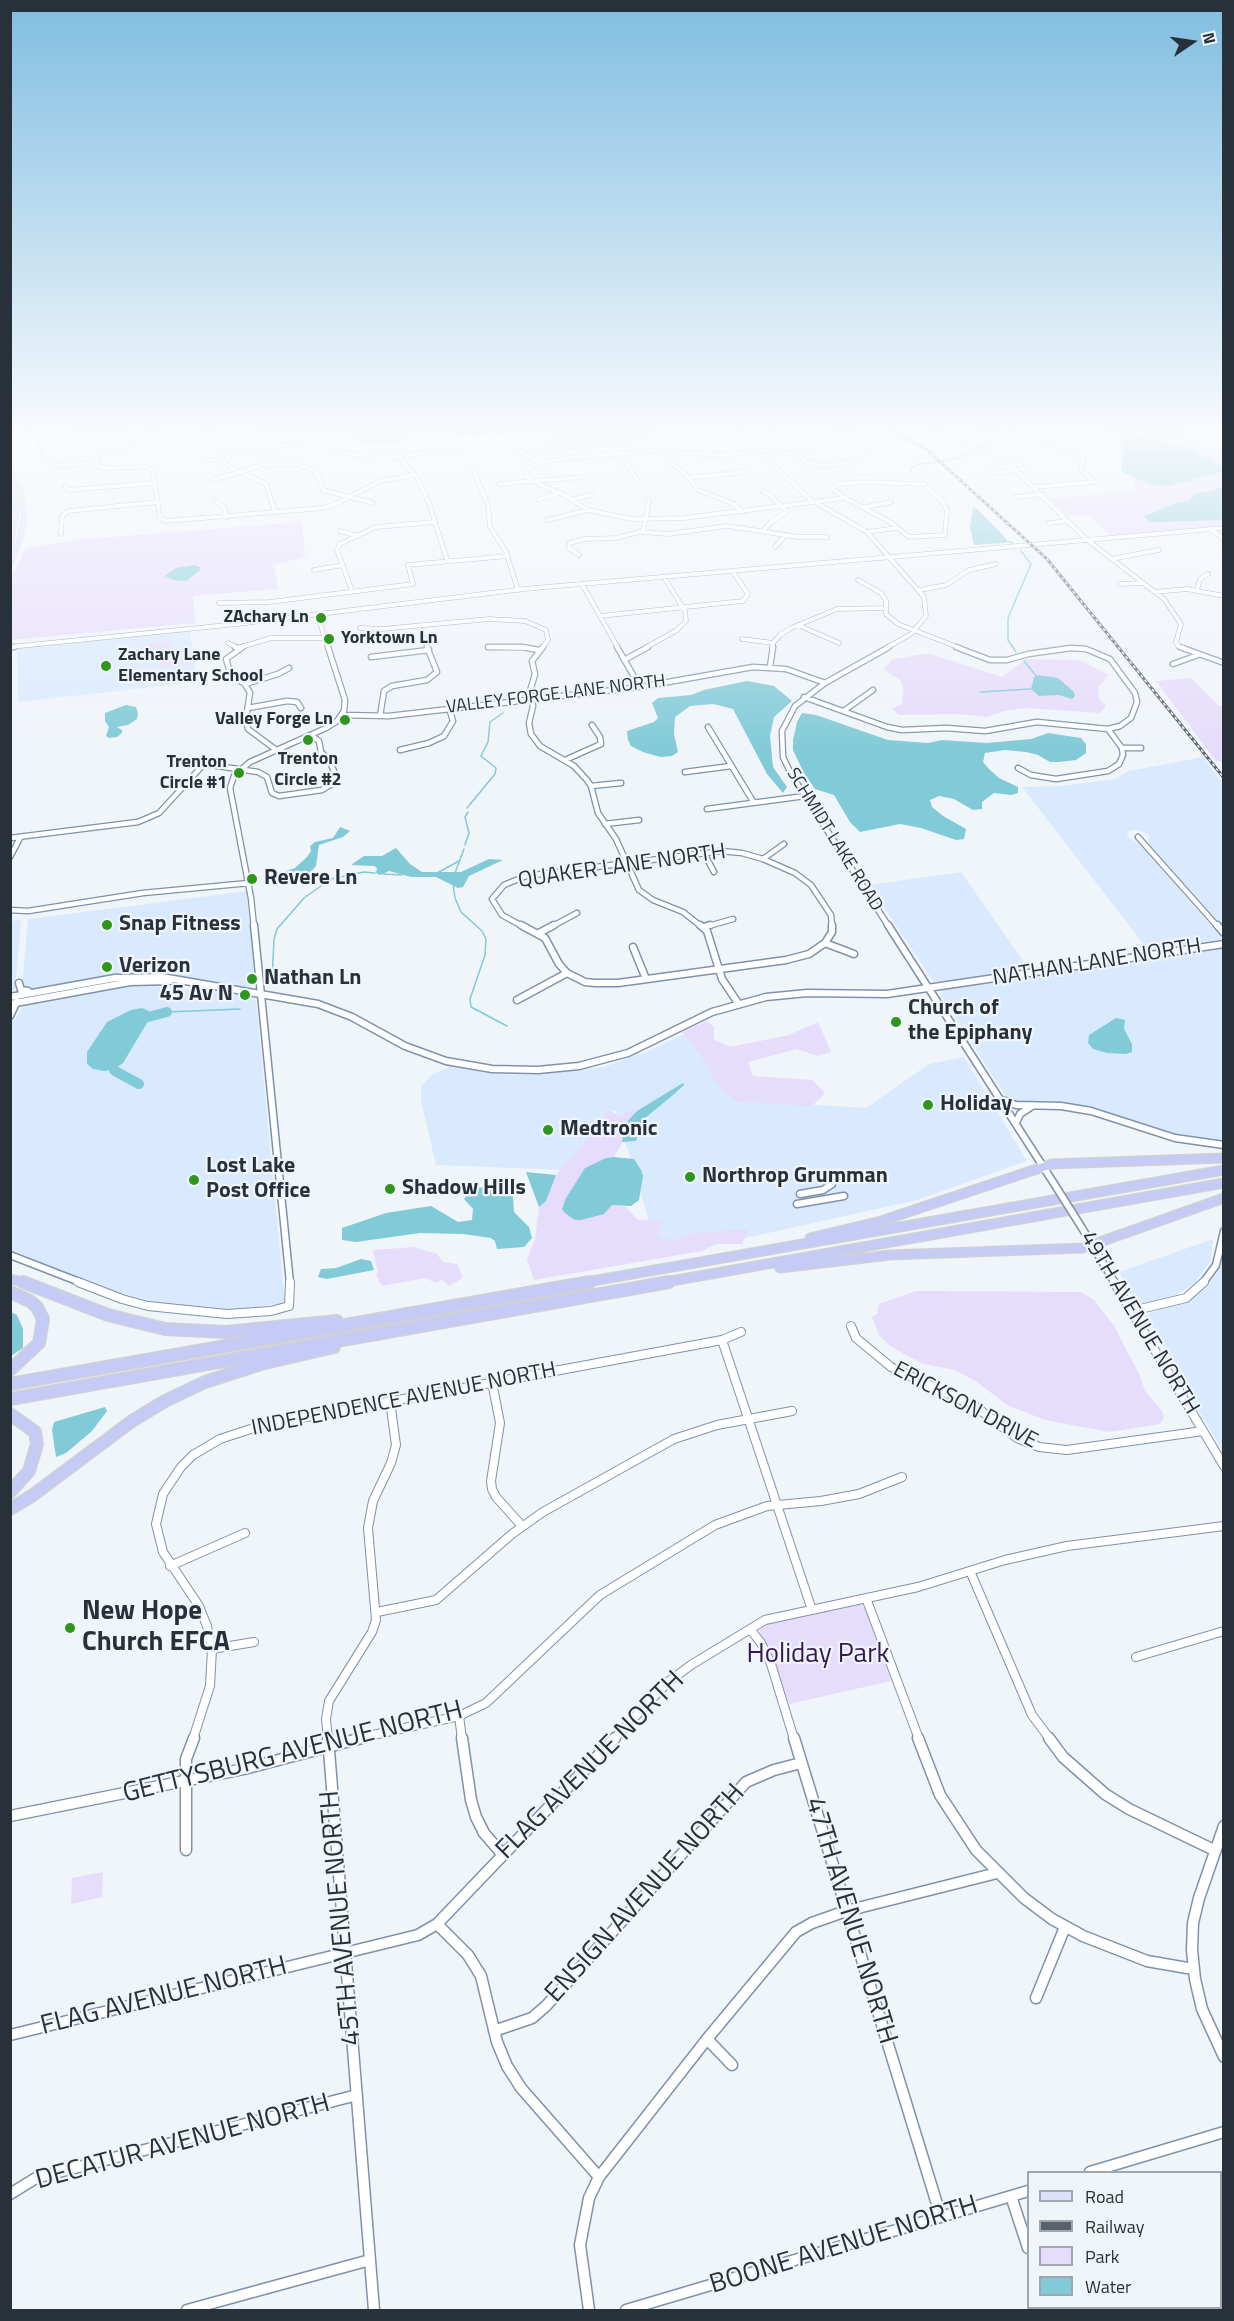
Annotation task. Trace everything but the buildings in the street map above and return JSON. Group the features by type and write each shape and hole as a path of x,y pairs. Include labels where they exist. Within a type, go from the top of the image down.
{"highway":[{"path":"711,1261 881,1221 1043,1166 1224,1158"},
{"path":"10,1384 1224,1170"},
{"path":"10,1399 1224,1183"},
{"path":"714,1273 890,1255 1083,1248 1224,1198"},
{"path":"10,1279 21,1281 126,1321 165,1329 205,1332 263,1329 414,1312"},
{"path":"10,1292 30,1301 37,1307 43,1319 39,1343 10,1370"},
{"path":"10,1509 33,1495 132,1421 198,1386 261,1364 394,1330"},
{"path":"10,1414 35,1431 37,1444 29,1471 10,1492"}],"main road":[{"path":"10,564 20,537"}],"street":[{"path":"351,537 337,548 352,591"},
{"path":"440,537 447,560"},
{"path":"496,537 508,556 518,590"},
{"path":"579,555 569,548 570,543 580,539 619,537"},
{"path":"775,546 785,537"},
{"path":"872,537 920,590 927,610 923,623 914,632"},
{"path":"1085,537 1164,599 1180,624 1177,644 1198,655 1224,663"},
{"path":"10,646 317,614 518,590 665,579 888,556 1130,537"},
{"path":"1111,559 1159,549"},
{"path":"219,603 278,601 413,584 408,565 508,556"},
{"path":"920,590 946,585 964,573 989,564 996,564"},
{"path":"314,570 343,565"},
{"path":"955,570 964,573"},
{"path":"600,616 741,601 747,598 748,594 734,572"},
{"path":"1197,590 1200,579 1208,574"},
{"path":"624,660 681,627 687,617 665,579"},
{"path":"804,697 887,727 902,730 946,728 993,730 1037,722 1108,729 1125,724 1131,718 1137,702 1135,693 1110,659 1091,650 1071,648 995,660 914,632 888,618 885,608 886,601 881,593 858,580"},
{"path":"1120,584 1143,583"},
{"path":"582,584 640,687"},
{"path":"1155,592 1179,589 1197,590 1224,596"},
{"path":"770,667 773,643 785,631 837,609 885,608"},
{"path":"10,1255 122,1299 148,1306 227,1314 271,1311 289,1306 290,1284 249,882 230,788 234,776 241,768 275,749 332,725 342,715 345,700 317,614"},
{"path":"360,628 382,629 480,619 525,621 538,625 548,633 548,640 532,660 535,674 530,691 533,712 529,729 534,738 547,751 565,760 582,773 591,786 595,804 616,839 642,893 683,912 704,927 711,939 718,970 738,1003"},
{"path":"380,716 382,694 387,689 427,680 437,672 419,625"},
{"path":"798,625 839,643"},
{"name":"SCHMIDT LAKE ROAD","path":"914,632 804,697 789,714 782,731 781,740 786,765 1053,1182"},
{"path":"275,749 259,740 248,729 246,718 250,693 245,684 231,675 226,663 228,656 238,648 279,637 325,638"},
{"path":"742,639 773,643"},
{"path":"228,643 238,648"},
{"path":"488,647 522,647 540,650"},
{"path":"371,657 429,650"},
{"path":"1173,664 1198,655"},
{"name":"VALLEY FORGE LANE NORTH","path":"342,715 380,716 640,687 745,667 770,667 795,671 825,683"},
{"path":"245,684 278,674 289,668"},
{"path":"845,710 873,690"},
{"path":"248,708 287,701 297,702 301,708"},
{"path":"400,750 429,743 444,736 453,721 449,708"},
{"path":"565,760 601,744 600,737 592,724"},
{"path":"708,727 754,803"},
{"path":"1018,768 1031,775 1056,779 1108,771 1122,760 1122,748 1108,729"},
{"path":"10,838 138,822 159,813 204,764 241,768 263,774 269,781 272,793 279,796 327,788 333,783 334,771 321,752 318,741 311,735"},
{"path":"1122,748 1141,748"},
{"path":"685,772 731,766"},
{"path":"591,786 621,783"},
{"path":"707,809 805,796"},
{"path":"605,824 639,819"},
{"path":"1138,837 1224,933"},
{"path":"10,857 20,838"},
{"path":"577,913 539,933 550,944 559,964 567,973 585,982 646,980 798,958 825,944 830,938 833,926 831,915 818,893 803,878 764,859 784,844"},
{"name":"QUAKER LANE NORTH","path":"539,933 502,915 492,899 495,893 504,885 526,876 704,853 731,851 764,859"},
{"path":"704,853 714,872"},
{"path":"10,910 28,910 249,882"},
{"path":"704,927 733,919"},
{"path":"825,944 854,954"},
{"name":"NATHAN LANE NORTH","path":"15,1001 130,982 173,980 302,1000 336,1010 405,1046 446,1061 516,1070 561,1068 607,1059 648,1045 695,1019 738,1003 787,994 887,994 1224,944"},
{"path":"633,947 646,980"},
{"path":"517,1000 567,973"},
{"name":"NATHAN LANE NORTH","path":"15,1001 60,989 128,976 162,976 173,980"},
{"path":"10,996 16,991 19,983 24,992 60,989"},
{"name":"NATHAN LANE NORTH","path":"10,996 15,1001"},
{"path":"10,1016 15,1001"},
{"path":"1002,1100 1032,1107 1083,1109 1175,1138 1224,1145"},
{"path":"1016,1123 1020,1113 1032,1107"},
{"name":"49TH AVENUE NORTH","path":"1053,1182 1224,1466"},
{"path":"800,1194 823,1190 832,1184"},
{"path":"797,1204 844,1196"},
{"path":"1132,1311 1171,1304 1186,1298 1196,1290 1209,1277 1216,1265 1224,1231"},
{"name":"ERICKSON DRIVE","path":"851,1326 856,1338 891,1367 976,1407 1017,1438 1039,1448 1067,1450 1203,1431"},
{"name":"INDEPENDENCE AVENUE NORTH","path":"186,1851 184,1781 186,1759 210,1686 212,1649 207,1626 199,1606 170,1566 158,1539 156,1524 163,1494 193,1455 236,1432 390,1401 722,1340 741,1332"},
{"path":"722,1340 812,1610"},
{"path":"492,1382 500,1423 491,1481 492,1489 496,1497 522,1526"},
{"name":"45TH AVENUE NORTH","path":"374,2310 327,1710 329,1701 372,1632 377,1612 368,1528 373,1501 391,1463 396,1445 390,1401"},
{"path":"377,1612 436,1600 522,1526 563,1499 675,1439 697,1430 792,1410"},
{"name":"GETTYSBURG AVENUE NORTH","path":"10,1816 244,1769 328,1745 459,1716 486,1703 592,1602 625,1578 715,1525 749,1511 778,1505 821,1502 859,1494 902,1477"},
{"name":"FLAG AVENUE NORTH","path":"10,2034 407,1939 437,1924 668,1682 691,1665 765,1620 918,1587 1067,1546 1224,1526"},
{"path":"170,1566 245,1533"},
{"path":"970,1571 1032,1714 1063,1757 1098,1788 1129,1809 1214,1850"},
{"path":"866,1598 940,1795 975,1850 1024,1898 1065,1927 1114,1951 1147,1962 1194,1969"},
{"name":"47TH AVENUE NORTH","path":"750,1629 761,1643 771,1664 941,2217"},
{"path":"1136,1657 1224,1631"},
{"path":"212,1649 254,1642"},
{"path":"459,1716 473,1809 484,1833 503,1855"},
{"name":"ENSIGN AVENUE NORTH","path":"494,2031 532,2018 546,2006 746,1782 774,1770 801,1763"},
{"path":"1224,1826 1214,1850 1193,1923 1194,1969 1202,2008 1224,2057"},
{"path":"589,2310 580,2245 585,2213 599,2177 783,1945 796,1932 812,1923 846,1911 997,1873"},
{"path":"437,1924 475,1965 481,1976 494,2031 507,2066 521,2088 599,2177"},
{"path":"1036,1998 1065,1927"},
{"path":"707,2039 732,2065"},
{"name":"DECATUR AVENUE NORTH","path":"10,2194 36,2178 357,2095"},
{"path":"1093,2171 1224,2132"},
{"name":"BOONE AVENUE NORTH","path":"626,2310 1027,2192"},
{"path":"1011,2196 1027,2242"},
{"path":"187,2310 370,2260"}],"shaded area":[{"name":"Zachary Lane Elementary School","path":"190,631 198,682 18,702 17,649"},
{"path":"1203,757 1223,784 1223,928 1149,844 1148,835 1139,830 1132,830 1128,832 1127,837 1140,844 1222,939 1148,950 1022,787 1063,786 1114,779 1129,771"},
{"path":"961,872 1029,969 933,981 869,885"},
{"path":"247,891 255,984 252,986 175,976 130,974 25,991 22,988 28,919"},
{"path":"21,920 15,990 11,993 11,921"},
{"path":"1223,948 1223,1142 1200,1141 1162,1133 1094,1109 1058,1103 1016,1103 1008,1100 940,994 943,990"},
{"path":"127,984 252,997 256,1001 285,1302 282,1304 231,1310 171,1306 112,1291 11,1250 11,1022 24,1005"},
{"path":"688,1032 745,1100 866,1108 929,1064 964,1057 1027,1161 917,1200 660,1257 616,1111 606,1111 602,1123 561,1170 436,1165 421,1101 421,1086 432,1075 451,1066 492,1074 530,1075 603,1067 644,1053"},
{"path":"1213,1239 1211,1260 1194,1284 1175,1295 1156,1302 1135,1303 1119,1272"},
{"path":"1223,1250 1223,1451 1179,1378 1147,1316 1193,1298 1207,1287 1217,1272"}],"green space":[{"path":"303,537 305,557 274,565 278,589 193,596 195,623 11,640 10,581 26,548 84,539"},
{"path":"173,640 171,647 164,653 137,659 143,644"},
{"path":"192,650 191,664 159,668 167,656"},
{"path":"931,654 1002,677 1026,659 1080,660 1109,675 1098,688 1099,699 1106,706 1100,713 1026,708 1004,711 988,717 958,714 899,715 892,709 902,704 901,681 883,669 893,659"},
{"path":"1191,678 1219,706 1223,706 1223,761 1216,761 1156,681"},
{"path":"707,1021 714,1027 714,1040 730,1047 789,1035 818,1022 831,1052 817,1056 797,1049 748,1062 753,1076 812,1080 825,1093 812,1106 737,1102 717,1084 703,1059 682,1032"},
{"path":"632,1109 637,1111 626,1123 623,1142 614,1157 606,1158 566,1198 564,1206 604,1214 612,1205 625,1206 638,1220 662,1221 658,1237 674,1240 692,1233 749,1229 742,1244 715,1244 702,1251 534,1280 527,1259 535,1239 539,1207 546,1201 556,1175 602,1123 606,1111 611,1111 620,1117"},
{"path":"414,1247 437,1254 443,1262 457,1264 463,1278 449,1286 442,1279 436,1283 425,1278 382,1286 376,1275 378,1272 373,1250"},
{"path":"916,1291 1081,1292 1094,1300 1114,1326 1139,1374 1145,1391 1162,1411 1164,1418 1160,1424 1109,1432 1045,1420 1007,1405 977,1382 955,1370 924,1364 904,1354 889,1345 879,1335 872,1317 877,1314 879,1304"},
{"name":"Holiday Park","path":"860,1604 866,1609 891,1681 789,1704 772,1654 760,1629 771,1623"},
{"path":"103,1872 102,1897 71,1904 72,1878"}],"water":[{"path":"972,537 1005,537 1007,540 1005,543 974,545"},
{"path":"195,565 200,567 200,570 186,581 174,580 165,576 176,568"},
{"path":"1038,675 1058,678 1074,692 1075,696 1072,699 1059,695 1039,696 1031,689 1034,677"},
{"path":"747,681 774,686 792,701 774,717 770,736 773,767 787,787 783,793 767,774 733,709 713,704 690,706 675,717 674,734 678,752 672,756 660,757 631,746 627,731 654,722 658,718 652,703 658,698 691,695"},
{"path":"126,705 136,707 137,719 128,725 117,727 122,730 122,733 117,737 109,738 106,736 109,727 105,721 105,713"},
{"path":"802,713 816,715 888,740 987,743 1031,739 1048,733 1081,738 1086,744 1086,753 1076,760 1050,762 1038,755 1026,752 1005,750 985,753 983,762 999,778 1018,787 1018,793 1011,795 994,793 982,802 982,809 973,810 954,799 939,796 930,800 932,807 943,816 966,829 964,839 956,840 921,828 900,824 860,832 850,822 834,795 815,789 804,773 793,750 797,722"},
{"path":"340,827 350,831 343,837 319,845 316,866 309,874 289,879 282,878 283,872 295,868 307,857 311,851 310,846 315,842 333,838"},
{"path":"396,848 410,864 422,872 461,872 489,859 503,860 469,876 463,887 458,888 436,877 411,877 389,871 380,875 376,873 377,868 374,866 351,865 364,856 382,856"},
{"path":"142,1008 149,1011 150,1018 123,1063 105,1071 93,1069 87,1064 87,1052 107,1022 131,1010"},
{"path":"1116,1018 1125,1020 1124,1029 1132,1044 1132,1052 1107,1053 1093,1049 1088,1043 1089,1035"},
{"path":"683,1083 684,1085 645,1118 636,1141 622,1142 626,1123 637,1111"},
{"path":"606,1158 634,1159 641,1170 643,1176 639,1200 631,1206 612,1205 604,1214 581,1220 575,1220 565,1213 562,1209 566,1198 585,1168"},
{"path":"526,1172 556,1175 546,1201 539,1207"},
{"path":"507,1186 513,1195 514,1212 529,1227 532,1238 524,1247 497,1249 495,1241 491,1238 463,1234 420,1233 356,1242 342,1240 342,1228 386,1213 431,1206 458,1222 472,1220 473,1209 464,1199 472,1188"},
{"path":"361,1259 371,1261 374,1270 327,1279 318,1277 321,1269 336,1268"},
{"path":"11,1312 17,1315 23,1329 23,1348 11,1356"},
{"path":"105,1407 107,1411 92,1431 66,1453 56,1457 52,1430 54,1422"}],"waterway":[{"path":"1006,541 1013,543"},
{"path":"1016,652 1008,640 1008,618 1031,564 1021,551"},
{"path":"1024,661 1037,677"},
{"path":"980,692 1030,689"},
{"path":"467,808 495,774 496,768 481,756 488,742 490,722 503,713"},
{"path":"465,845 469,833 465,817 468,812"},
{"path":"455,873 464,849"},
{"path":"437,873 459,861"},
{"path":"272,979 274,939 277,929 304,898 331,879 364,872 375,873"},
{"path":"383,874 402,875"},
{"path":"453,884 455,898 461,912 482,931 486,939 485,955 470,999 471,1007 507,1026"},
{"path":"167,1012 240,1009"},
{"path":"137,1020 167,1012"},
{"path":"105,1057 115,1071 139,1084"}],"railway":[{"path":"1023,537 1047,559 1224,778"}],"place":[{"name":"ZAchary Ln","path":"321,618"},
{"name":"Yorktown Ln","path":"329,639"},
{"name":"Zachary Lane Elementary School","path":"106,666"},
{"name":"Valley Forge Ln","path":"345,720"},
{"name":"Trenton Circle #2","path":"308,740"},
{"name":"Trenton Circle #1","path":"239,773"},
{"name":"Revere Ln","path":"252,879"},
{"name":"Snap Fitness","path":"107,925"},
{"name":"Verizon","path":"107,967"},
{"name":"Nathan Ln","path":"252,979"},
{"name":"45 Av N","path":"245,995"},
{"name":"Church of the Epiphany","path":"896,1022"},
{"name":"Holiday","path":"928,1105"},
{"name":"Medtronic","path":"548,1130"},
{"name":"Northrop Grumman","path":"690,1177"},
{"name":"Lost Lake Post Office","path":"194,1180"},
{"name":"Shadow Hills","path":"390,1189"},
{"name":"New Hope Church EFCA","path":"70,1628"}]}
